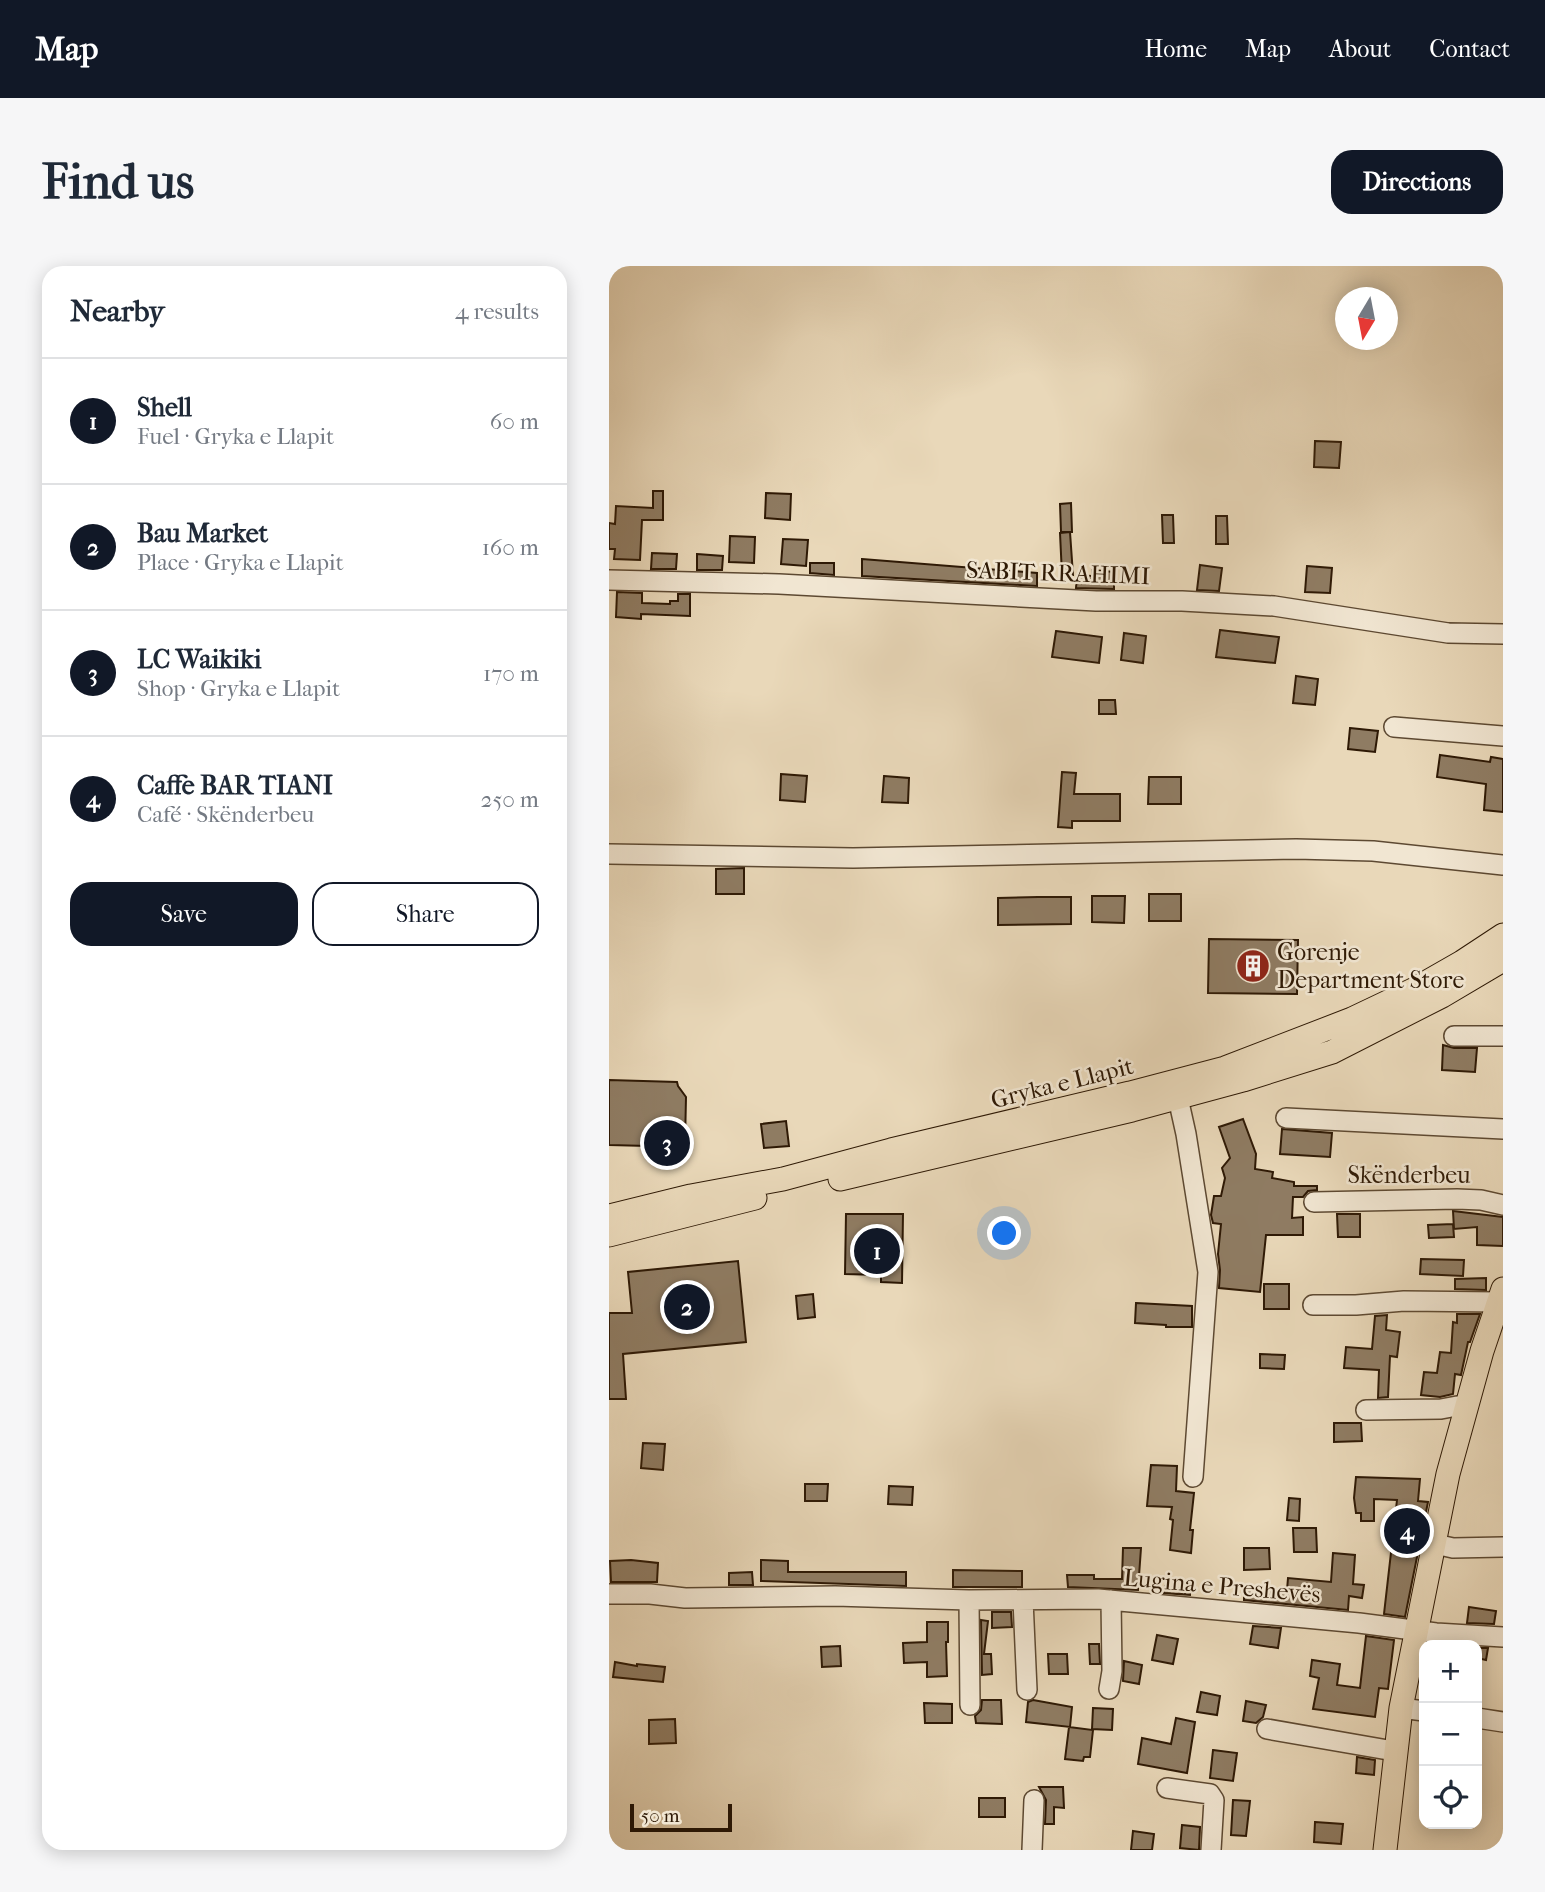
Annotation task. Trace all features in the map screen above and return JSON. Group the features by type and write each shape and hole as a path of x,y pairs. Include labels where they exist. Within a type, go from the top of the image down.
{"main road":[{"name":"Gryka e Llapit","path":"609,1216 691,1196 783,1179 1225,1068 1352,1019 1413,990 1503,935"},
{"name":"Gryka e Llapit","path":"609,1235 806,1186 896,1167 1243,1080 1332,1052 1442,996 1503,960"},
{"path":"1385,1850 1401,1708 1448,1474 1501,1295"}],"street":[{"name":"SABIT RRAHIMI","path":"609,580 779,584 1096,601 1182,601 1274,606 1448,633 1503,634"},
{"path":"1394,727 1503,736"},
{"path":"609,854 853,858 1296,849 1373,851 1503,865"},
{"path":"1454,1036 1503,1036"},
{"path":"1178,1098 1208,1272 1193,1477"},
{"path":"1286,1118 1503,1129"},
{"name":"Skënderbeu","path":"1314,1202 1457,1199 1482,1200 1503,1205"},
{"path":"1313,1305 1356,1306 1501,1295"},
{"path":"1366,1410 1441,1409 1458,1406 1466,1409"},
{"path":"1435,1544 1453,1548 1503,1547"},
{"name":"Lugina e Preshevës","path":"609,1594 650,1594 685,1598 1111,1600 1359,1623 1416,1631 1503,1637"},
{"path":"969,1600 970,1705"},
{"path":"1023,1600 1027,1690"},
{"path":"1109,1689 1112,1671 1111,1600"},
{"path":"1401,1708 1419,1710"},
{"path":"1482,1719 1503,1722"},
{"path":"1267,1729 1388,1750 1395,1754"},
{"path":"1167,1788 1210,1794 1214,1800 1211,1850"},
{"path":"1032,1850 1034,1800"}],"building":[{"path":"1315,441 1341,442 1339,468 1314,467"},
{"path":"653,491 663,491 663,520 642,520 640,560 614,559 615,549 609,549 609,523 615,524 616,506 653,508"},
{"path":"766,493 791,494 790,520 765,518"},
{"path":"1071,503 1072,532 1061,532 1060,504"},
{"path":"1162,515 1173,515 1174,543 1163,543"},
{"path":"1216,516 1227,516 1228,544 1216,544"},
{"path":"1070,532 1073,575 1062,575 1060,533"},
{"path":"730,536 755,537 754,563 729,562"},
{"path":"783,539 808,540 806,566 781,564"},
{"path":"652,553 677,554 676,569 651,569"},
{"path":"697,554 723,556 722,570 697,570"},
{"path":"862,559 1037,573 1037,586 862,576"},
{"path":"810,563 834,563 834,575 810,573"},
{"path":"1200,565 1222,568 1219,591 1197,590"},
{"path":"1307,566 1332,568 1330,593 1305,592"},
{"path":"1092,570 1114,572 1114,589 1076,588 1077,575 1092,576"},
{"path":"617,592 642,593 642,603 670,604 670,601 678,601 678,594 690,594 690,616 641,614 641,619 616,617"},
{"path":"1220,630 1279,637 1275,663 1216,657"},
{"path":"1056,631 1102,637 1099,663 1052,657"},
{"path":"1124,633 1146,636 1143,663 1121,660"},
{"path":"1296,676 1318,679 1315,705 1293,703"},
{"path":"1099,700 1115,700 1116,714 1099,714"},
{"path":"1350,728 1378,731 1375,752 1348,749"},
{"path":"1440,755 1490,762 1491,757 1503,759 1503,812 1484,810 1486,784 1437,777"},
{"path":"1062,772 1076,773 1074,794 1120,794 1120,821 1072,821 1072,828 1058,827"},
{"path":"781,774 807,776 805,802 780,800"},
{"path":"884,776 909,778 908,803 882,802"},
{"path":"1149,777 1181,777 1181,804 1148,804"},
{"path":"744,868 744,894 716,894 716,869"},
{"path":"1149,894 1181,894 1181,921 1149,921"},
{"path":"1092,896 1125,896 1124,923 1092,922"},
{"path":"1071,897 1071,924 998,925 998,898"},
{"name":"Gorenje Department Store","path":"1209,939 1298,940 1297,994 1208,993"},
{"path":"1443,1045 1477,1048 1475,1072 1442,1070"},
{"path":"609,1080 677,1082 686,1097 685,1143 649,1141 648,1146 609,1145"},
{"path":"1243,1119 1256,1154 1255,1169 1273,1172 1272,1178 1294,1182 1294,1186 1317,1186 1317,1190 1308,1191 1303,1197 1293,1197 1292,1218 1303,1217 1303,1235 1266,1235 1260,1292 1219,1288 1221,1224 1213,1223 1211,1215 1214,1196 1221,1196 1225,1178 1222,1168 1230,1158 1219,1127"},
{"path":"786,1121 789,1146 764,1148 761,1124"},
{"path":"1282,1129 1332,1133 1330,1157 1280,1154"},
{"path":"1453,1211 1503,1217 1503,1246 1477,1245 1477,1227 1454,1229"},
{"path":"846,1214 903,1214 902,1283 881,1282 881,1275 845,1274"},
{"path":"1337,1214 1360,1214 1360,1237 1338,1237"},
{"path":"1453,1224 1454,1237 1429,1238 1428,1225"},
{"path":"1421,1259 1464,1260 1463,1276 1420,1274"},
{"path":"738,1261 746,1342 623,1354 626,1399 609,1399 609,1313 632,1313 628,1272"},
{"path":"1486,1278 1486,1290 1455,1289 1455,1279"},
{"path":"1264,1284 1289,1284 1289,1309 1264,1309"},
{"path":"813,1294 815,1317 798,1319 796,1296"},
{"path":"1136,1303 1192,1306 1192,1327 1135,1323"},
{"path":"1457,1314 1480,1314 1468,1342 1461,1375 1455,1374 1453,1394 1440,1397 1421,1395 1424,1372 1437,1373 1440,1352 1451,1353 1453,1322 1457,1323"},
{"path":"1387,1315 1386,1330 1400,1332 1397,1357 1390,1356 1388,1397 1378,1398 1379,1370 1344,1368 1346,1347 1372,1349 1375,1316"},
{"path":"1260,1354 1285,1355 1284,1369 1260,1368"},
{"path":"1334,1423 1361,1423 1362,1441 1334,1442"},
{"path":"643,1443 665,1444 663,1470 641,1468"},
{"path":"1151,1465 1177,1466 1176,1491 1194,1493 1190,1530 1193,1530 1191,1553 1170,1550 1172,1507 1147,1506"},
{"path":"1356,1477 1420,1479 1418,1501 1428,1502 1405,1617 1384,1614 1397,1500 1374,1499 1374,1521 1361,1521 1361,1513 1356,1513 1354,1498"},
{"path":"805,1484 828,1484 827,1501 805,1501"},
{"path":"889,1486 913,1487 912,1505 888,1504"},
{"path":"1289,1498 1300,1499 1299,1521 1287,1520"},
{"path":"1293,1528 1316,1528 1317,1552 1294,1552"},
{"path":"1123,1548 1141,1548 1138,1590 1068,1587 1067,1575 1122,1579"},
{"path":"1244,1548 1269,1548 1270,1569 1244,1570"},
{"path":"1333,1553 1355,1555 1353,1584 1364,1585 1362,1598 1349,1596 1348,1610 1244,1600 1244,1589 1287,1590 1288,1578 1331,1582"},
{"path":"761,1560 788,1561 788,1572 906,1572 906,1586 761,1581"},
{"path":"610,1561 658,1563 657,1582 611,1582"},
{"path":"953,1570 1022,1571 1022,1587 953,1587"},
{"path":"752,1572 753,1585 729,1585 729,1573"},
{"path":"1165,1586 1179,1588 1179,1592 1190,1595 1164,1593"},
{"path":"1469,1607 1496,1611 1494,1624 1467,1623"},
{"path":"992,1612 1011,1612 1012,1627 992,1628"},
{"path":"981,1620 988,1621 984,1654 991,1654 992,1674 982,1675"},
{"path":"927,1622 948,1622 947,1676 927,1677 927,1662 904,1663 903,1643 927,1642"},
{"path":"1253,1626 1281,1628 1278,1648 1250,1644"},
{"path":"1157,1635 1178,1639 1173,1664 1152,1660"},
{"path":"1366,1636 1394,1640 1388,1689 1379,1688 1375,1717 1313,1709 1319,1678 1310,1676 1312,1660 1340,1664 1337,1685 1360,1688"},
{"path":"1089,1644 1099,1644 1100,1664 1090,1664"},
{"path":"840,1646 841,1666 822,1667 821,1647"},
{"path":"1482,1648 1488,1648 1486,1660 1482,1659"},
{"path":"1048,1654 1067,1654 1068,1674 1049,1674"},
{"path":"1124,1661 1142,1665 1139,1684 1123,1681"},
{"path":"615,1662 665,1667 663,1682 613,1677"},
{"path":"1201,1692 1220,1696 1217,1715 1197,1712"},
{"path":"982,1700 1001,1700 1002,1724 976,1723 975,1716 981,1710"},
{"path":"1033,1700 1072,1707 1070,1727 1026,1722 1028,1702"},
{"path":"1246,1701 1266,1705 1263,1717 1256,1723 1243,1721"},
{"path":"924,1703 952,1704 952,1723 925,1723"},
{"path":"1093,1708 1113,1709 1112,1730 1092,1729"},
{"path":"1176,1718 1195,1722 1187,1773 1138,1764 1142,1738 1171,1744"},
{"path":"675,1719 676,1743 649,1744 649,1720"},
{"path":"1069,1727 1093,1730 1090,1757 1084,1757 1083,1761 1065,1759"},
{"path":"1213,1750 1237,1753 1233,1781 1210,1778"},
{"path":"1357,1757 1375,1760 1374,1775 1356,1773"},
{"path":"1039,1787 1063,1787 1064,1808 1054,1807 1054,1824 1045,1824 1046,1800"},
{"path":"979,1798 1005,1798 1005,1817 979,1817"},
{"path":"1233,1800 1250,1801 1246,1836 1231,1835"},
{"path":"1315,1822 1343,1824 1341,1844 1314,1842"},
{"path":"1182,1825 1200,1827 1199,1850 1180,1848"},
{"path":"1133,1831 1154,1834 1152,1850 1131,1850"}],"place":[{"name":"Gorenje Department Store","path":"1253,966"},
{"name":"LC Waikiki","path":"667,1143"},
{"name":"Shell","path":"877,1251"},
{"name":"Bau Market","path":"687,1307"},
{"name":"Caffe BAR TIANI","path":"1407,1531"}]}
